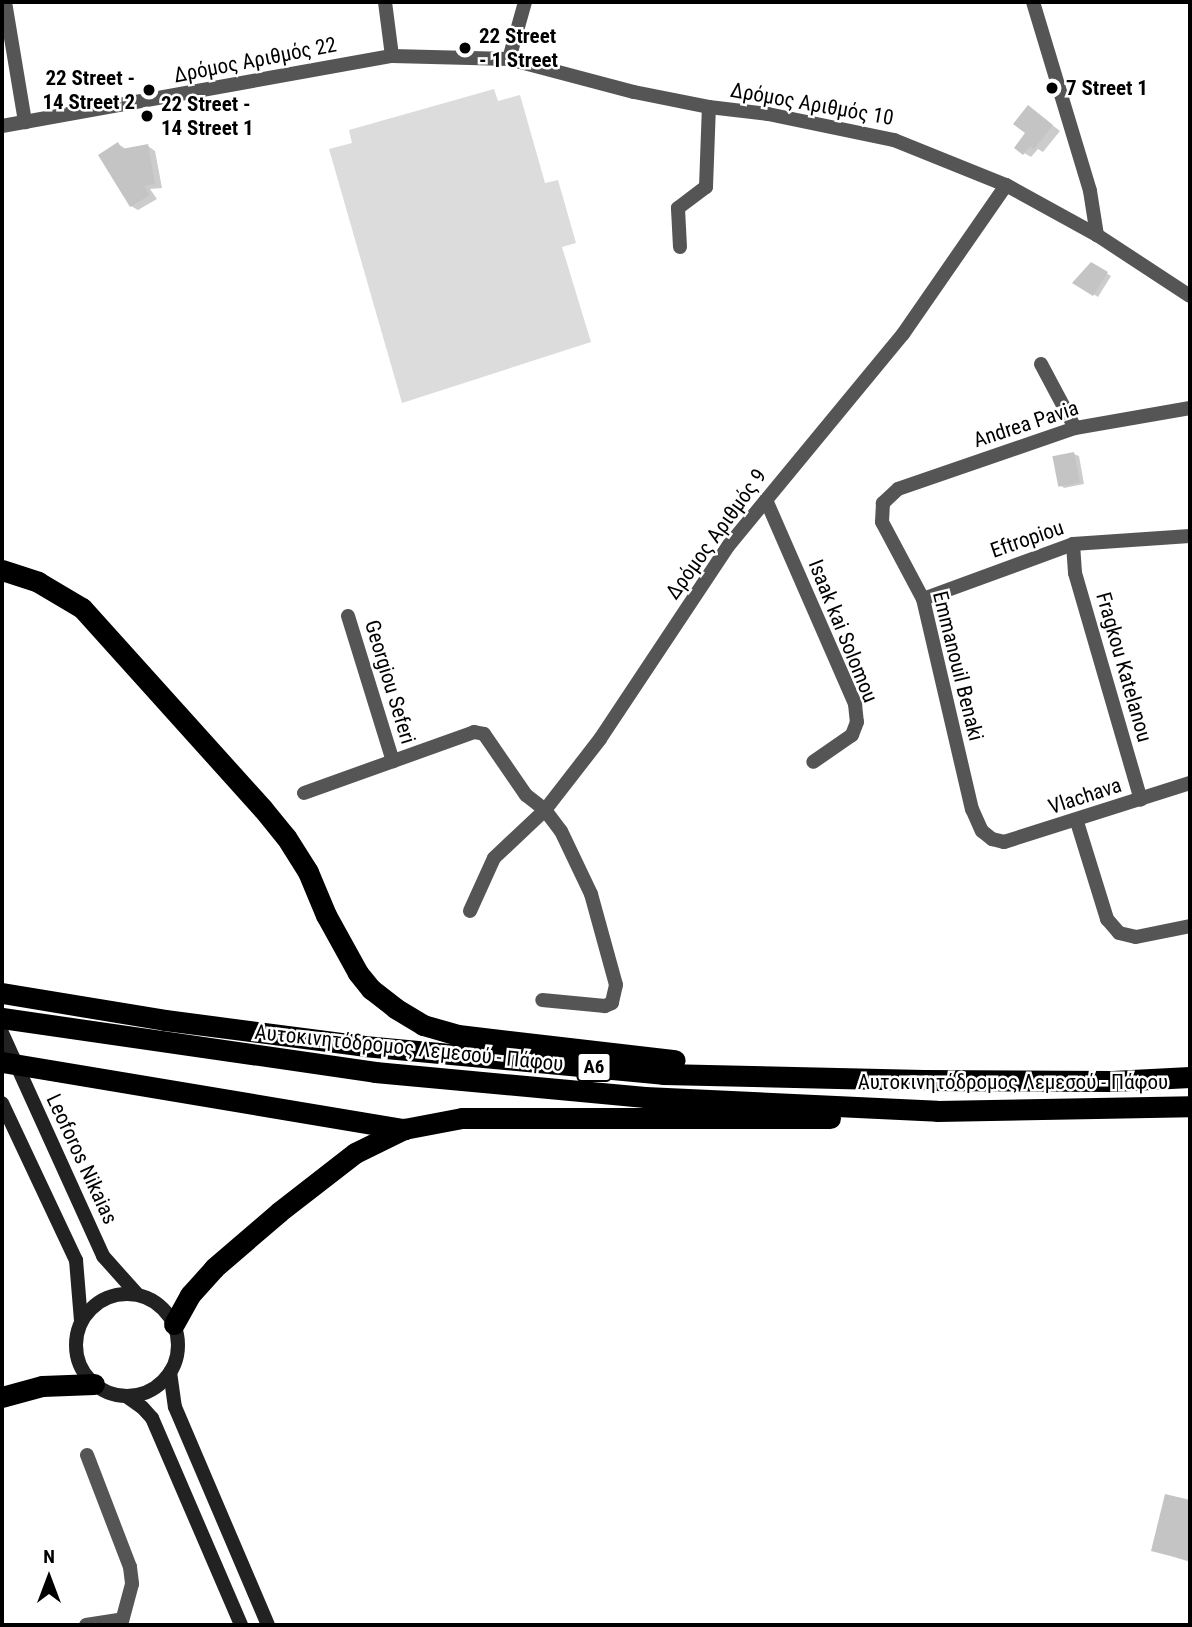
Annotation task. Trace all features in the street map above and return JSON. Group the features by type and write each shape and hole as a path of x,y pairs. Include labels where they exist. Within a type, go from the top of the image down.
{"highway":[{"path":"2,570 38,582 82,608 286,837 308,872 326,915 358,972 371,989 423,1025 458,1035 505,1043 677,1061 924,1080"},
{"name":"Αυτοκινητόδρομος Λεμεσού - Πάφου","path":"2,993 165,1020 377,1047 663,1074 924,1080 1112,1081 1190,1077"},
{"name":"Αυτοκινητόδρομος Λεμεσού - Πάφου","path":"2,1018 375,1072 645,1097 937,1111 1190,1106"},
{"path":"2,1062 404,1129"},
{"path":"174,1324 190,1295 214,1268 355,1153 404,1129 462,1118 801,1119 937,1111"},
{"path":"2,1397 54,1385 94,1384"}],"main road":[{"name":"Leoforos Nikaias","path":"2,1033 103,1256 138,1294"},
{"path":"2,1103 76,1260 80,1321 76,1354 82,1371 94,1384 109,1393 126,1396 143,1393 159,1385 170,1372 177,1357 178,1340 174,1324 153,1300 138,1294 105,1298 91,1307 80,1321"},
{"path":"170,1372 175,1408 268,1625"},
{"path":"126,1396 142,1406 152,1418 241,1625"}],"street":[{"path":"5,2 25,122"},
{"path":"385,2 392,56"},
{"path":"509,59 525,2"},
{"path":"1033,2 1090,191 1097,235"},
{"name":"Δρόμος Αριθμός 22","path":"2,126 392,56"},
{"name":"Δρόμος Αριθμός 10","path":"392,56 509,59 634,92 709,107 768,114 894,139 1006,185 1097,235 1190,296"},
{"path":"680,247 678,208 706,187 709,107"},
{"name":"Δρόμος Αριθμός 9","path":"470,911 494,858 545,810 600,738 729,545 903,334 1006,185"},
{"path":"1041,364 1075,428"},
{"name":"Andrea Pavia","path":"883,503 898,489 1075,428 1190,408"},
{"name":"Isaak kai Solomou","path":"765,500 855,705 857,722 852,735 813,762"},
{"name":"Emmanouil Benaki","path":"883,503 882,522 923,599 972,809 982,831 992,839"},
{"name":"Eftropiou","path":"923,599 1073,544 1190,536"},
{"name":"Fragkou Katelanou","path":"1073,544 1075,573 1141,800"},
{"name":"Georgiou Seferi","path":"348,616 393,761"},
{"path":"304,793 474,732 484,734 526,794 545,810 561,831 591,894 616,994 612,1003 604,1006 542,1000"},
{"name":"Vlachava","path":"992,839 1004,842 1077,822 1190,783"},
{"path":"1077,822 1107,919 1119,933 1136,937 1190,926"},
{"path":"86,1625 121,1622 132,1584 131,1567 87,1455"}],"shaded area":[{"path":"494,89 498,101 520,95 545,183 558,180 576,243 562,247 591,342 402,403 329,149 352,143 349,130"}],"building":[{"path":"1028,105 1053,125 1034,149 1030,146 1023,155 1014,148 1025,133 1013,124"},
{"path":"118,142 122,149 148,144 155,184 144,186 150,195 130,207 98,155"},
{"path":"1091,262 1108,272 1093,296 1072,283"},
{"path":"1074,452 1080,482 1058,487 1052,456"},
{"path":"1165,1494 1190,1500 1190,1561 1151,1551"}],"place":[{"name":"22 Street - 1 Street","path":"465,48"},
{"name":"7 Street 1","path":"1052,88"},
{"name":"22 Street - 14 Street 2","path":"149,90"},
{"name":"22 Street - 14 Street 1","path":"147,116"}]}
